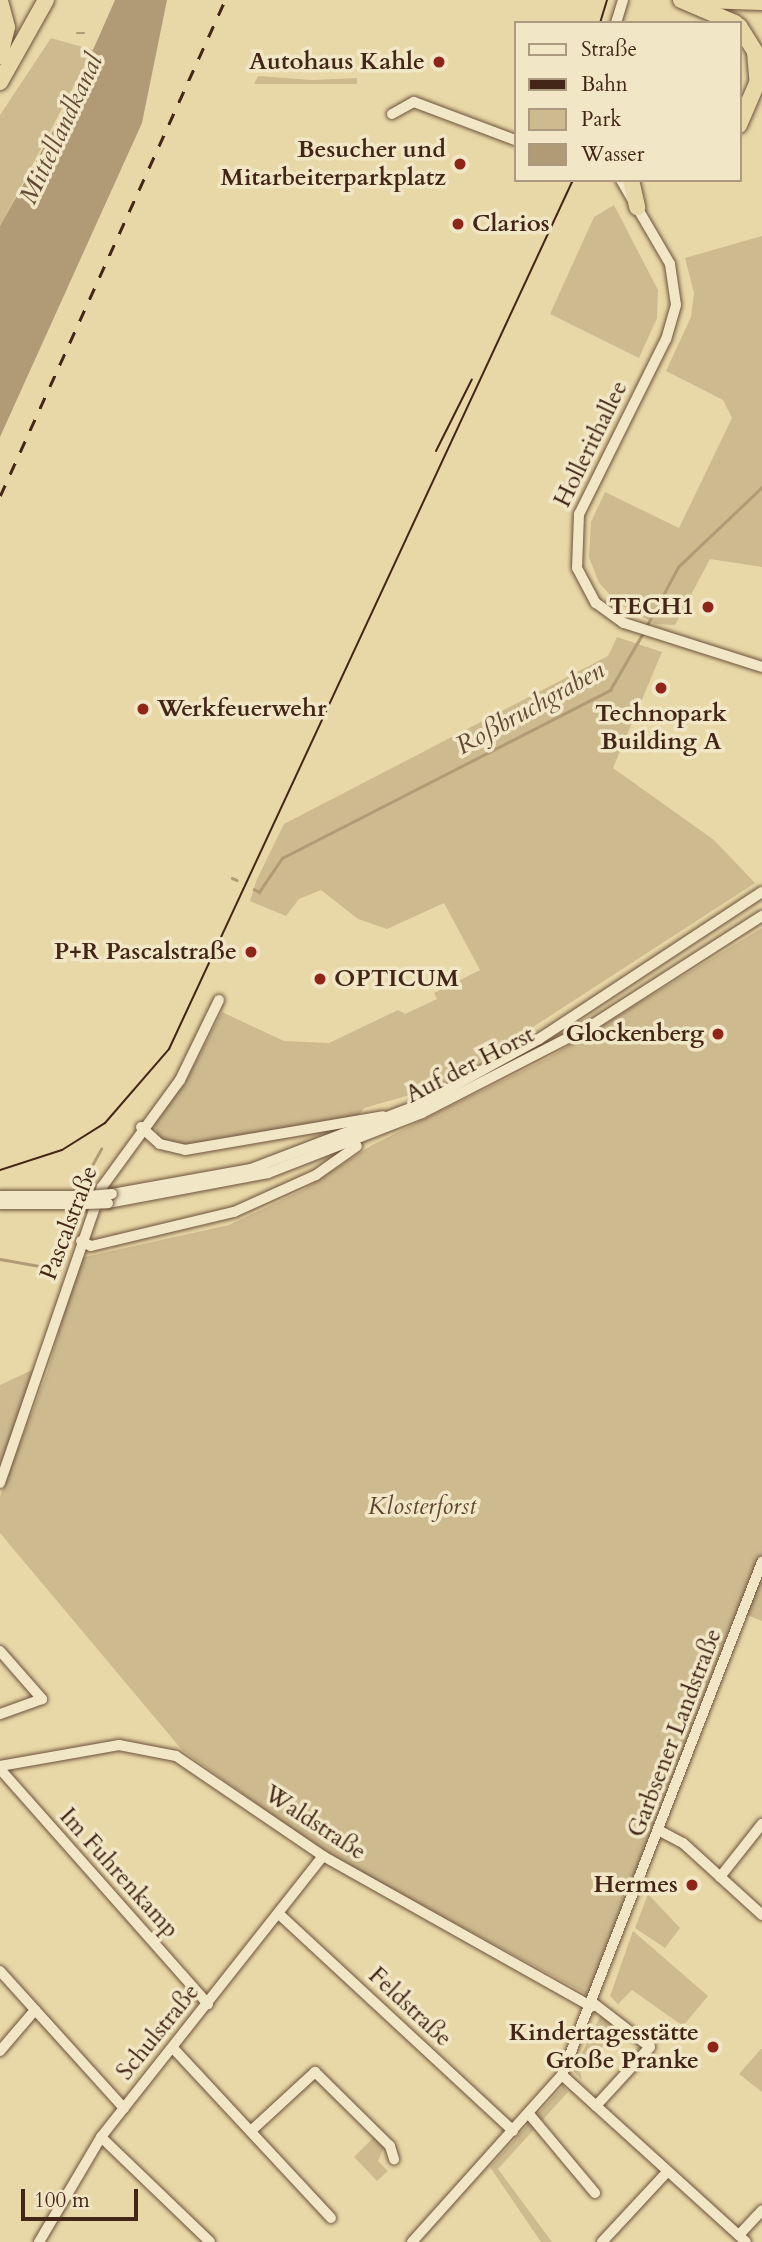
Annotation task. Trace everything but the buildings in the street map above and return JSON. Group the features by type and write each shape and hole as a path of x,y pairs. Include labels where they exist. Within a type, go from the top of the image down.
{"highway":[{"path":"0,82 46,0"},
{"path":"681,0 727,21"},
{"path":"703,0 762,2"},
{"path":"0,1 7,27 0,56"},
{"path":"741,29 755,52 760,78 741,121"},
{"path":"631,182 637,207"}],"street":[{"path":"616,21 623,0"},
{"path":"393,114 414,102 514,140"},
{"name":"Hollerithallee","path":"622,182 670,264 675,312 582,507 573,545 592,598 644,631 762,667"},
{"name":"Auf der Horst","path":"110,1199 251,1169 419,1105 539,1039 762,892"},
{"name":"Auf der Horst","path":"0,1204 110,1199 226,1184 307,1160 372,1135 589,1027 762,916"},
{"name":"Pascalstraße","path":"0,1483 81,1241 102,1187 141,1127 180,1080 219,1000"},
{"name":"Auf der Horst","path":"141,1127 160,1144 186,1150 353,1123 419,1105"},
{"name":"Auf der Horst","path":"81,1241 91,1245 209,1220 300,1182 372,1135"},
{"path":"300,1182 314,1168 307,1160"},
{"name":"Auf der Horst","path":"0,1196 87,1200"},
{"name":"Garbsener Landstraße","path":"412,2242 562,2075 593,2005 762,1562"},
{"path":"0,1651 42,1699 0,1714"},
{"name":"Waldstraße","path":"0,1768 103,1746 156,1749 195,1768 323,1856 593,2005 650,2047 596,2106"},
{"name":"Im Fuhrenkamp","path":"0,1768 208,2004"},
{"path":"720,1877 762,1824"},
{"path":"660,1831 720,1877 762,1915"},
{"name":"Schulstraße","path":"39,2242 100,2137 323,1856"},
{"name":"Feldstraße","path":"279,1914 513,2131"},
{"path":"0,1971 124,2108"},
{"path":"0,2050 35,2010"},
{"path":"173,2048 331,2218"},
{"path":"252,2130 316,2072 390,2147 394,2160"},
{"path":"562,2075 742,2238 762,2210"},
{"path":"529,2114 595,2193"},
{"path":"100,2137 210,2242"},
{"path":"602,2242 667,2172"}],"green space":[{"path":"51,38 93,50 0,226 0,115"},
{"path":"258,76 312,80 357,78 357,84 254,84"},
{"path":"614,205 658,290 657,318 639,358 550,314 594,217"},
{"path":"762,236 762,567 710,559 675,625 655,624 618,603 599,583 589,557 591,522 605,492 679,528 732,418 723,400 666,371 691,317 694,293 685,258"},
{"path":"617,637 662,652 613,768 714,840 755,883 442,1086 364,1108 358,1116 176,1146 158,1137 153,1121 184,1085 222,1012 284,1041 329,1043 398,1010 405,1014 437,999 434,993 480,970 444,903 387,929 358,919 321,890 299,899 286,916 250,901 257,879 284,824 608,656"},
{"name":"Klosterforst","path":"762,928 762,1621 742,1613 590,1996 327,1854 182,1750 0,1533 0,1496 47,1373 80,1258 229,1225 305,1189 372,1145 550,1057"},
{"path":"45,1364 0,1471 0,1385"},
{"path":"648,1894 680,1928 665,1948 635,1928"},
{"path":"633,1931 708,1996 683,2026 632,1990 618,2004 610,1996"},
{"path":"602,2013 620,2028 580,2071 582,2080 573,2071"},
{"path":"762,2049 762,2092 739,2074"},
{"path":"563,2086 568,2092 498,2169 552,2242 541,2242 490,2167"},
{"path":"374,2137 384,2147 378,2161 388,2171 377,2181 354,2157"}],"water":[{"name":"Mittellandkanal","path":"115,0 167,0 142,123 0,437 0,226 74,93"}],"waterway":[{"path":"77,33 84,33"},
{"name":"Roßbruchgraben","path":"646,627 678,567 762,487"},
{"name":"Roßbruchgraben","path":"254,889 259,892 282,858 610,690 643,633"},
{"name":"Roßbruchgraben","path":"232,878 237,880"},
{"name":"Roßbruchgraben","path":"90,1169 101,1149"},
{"name":"Roßbruchgraben","path":"0,1259 56,1269"}],"tram line":[{"path":"601,21 607,0"},
{"path":"0,1170 62,1150 105,1123 169,1049 572,182"},
{"path":"436,451 472,379"}],"railway":[{"path":"0,496 225,0"}],"place":[{"name":"Autohaus Kahle","path":"439,62"},
{"name":"Besucher und Mitarbeiterparkplatz","path":"460,164"},
{"name":"Clarios","path":"458,224"},
{"name":"TECH1","path":"708,607"},
{"name":"Technopark Building A","path":"661,688"},
{"name":"Werkfeuerwehr","path":"143,709"},
{"name":"P+R Pascalstraße","path":"251,952"},
{"name":"OPTICUM","path":"320,979"},
{"name":"Glockenberg","path":"718,1034"},
{"name":"Hermes","path":"692,1885"},
{"name":"Kindertagesstätte Große Pranke","path":"713,2047"}]}
